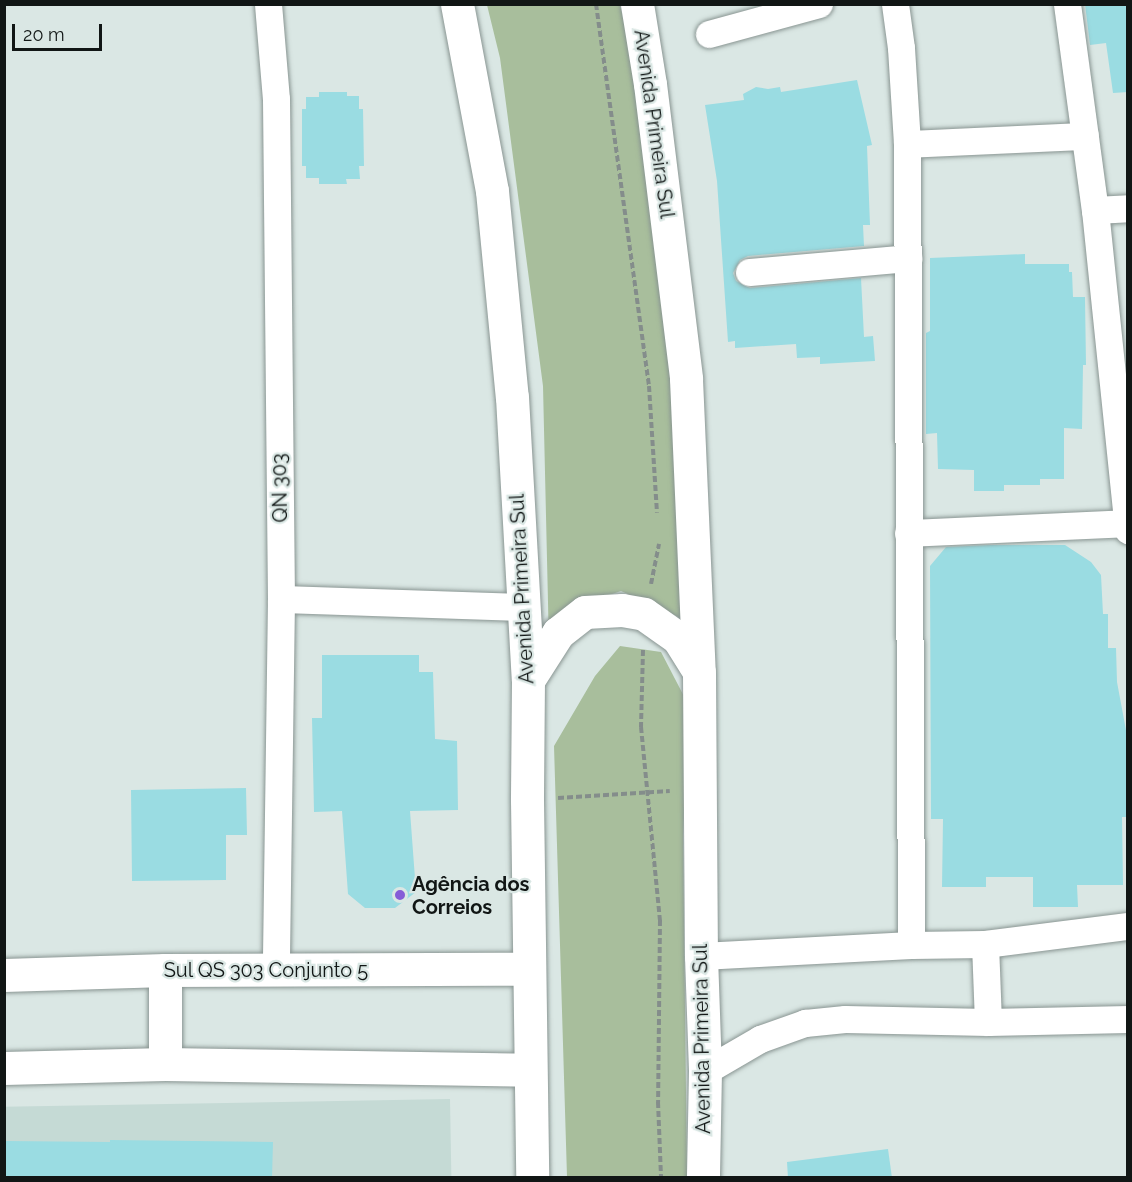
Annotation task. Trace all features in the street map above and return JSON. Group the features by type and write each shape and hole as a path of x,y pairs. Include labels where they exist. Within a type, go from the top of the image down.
{"main road":[{"name":"Avenida Primeira Sul","path":"457,4 492,191 512,397 528,680 528,969 532,1178"},
{"name":"Avenida Primeira Sul","path":"637,4 650,84 687,379 699,673 701,956 705,1071 703,1178"},
{"path":"528,680 558,633 585,612 622,610 644,614 678,638 699,673"},
{"path":"165,969 165,1064"},
{"name":"Sul QS 303 Conjunto 5","path":"4,975 165,969 276,971 528,969"},
{"path":"4,1068 165,1064 530,1070"}],"street":[{"name":"QN 303","path":"268,4 276,99 281,599 276,971"},
{"path":"709,34 819,4"},
{"path":"895,4 901,48 907,144 911,945"},
{"path":"908,533 1127,525 1095,210 1067,4"},
{"path":"907,144 1085,136"},
{"path":"1095,210 1128,208"},
{"path":"749,272 908,258"},
{"path":"281,599 523,607"},
{"path":"701,956 911,945 985,944 1128,926"},
{"path":"985,944 988,1022"},
{"path":"705,1071 760,1039 805,1023 844,1019 988,1022 1128,1019"}],"path":[{"path":"527,800 701,790"}],"shaded area":[{"path":"450,1099 451,1177 5,1178 4,1107"}],"green space":[{"path":"487,5 620,5 648,124 676,398 681,618 621,591 580,605 549,646 543,386 500,58"},
{"path":"620,646 661,652 688,704 683,836 687,1177 567,1177 554,746 595,676"}],"building":[{"path":"1085,4 1128,4 1128,92 1113,93 1106,43 1090,45"},
{"path":"857,80 872,145 867,146 870,225 863,225 864,246 748,256 740,260 733,273 736,281 750,288 861,278 864,337 873,336 875,361 820,364 820,357 797,358 796,344 735,348 735,341 728,342 717,181 705,105 744,100 743,94 756,87 768,89 780,87 781,92"},
{"path":"319,92 347,92 347,96 359,96 359,109 363,109 364,166 359,166 360,179 346,179 347,184 319,184 319,178 306,178 306,166 302,166 302,109 306,109 306,97 319,97"},
{"path":"1025,254 1025,264 1069,264 1069,272 1072,272 1073,297 1085,297 1086,365 1083,365 1082,429 1064,428 1064,479 1040,479 1040,485 1004,485 1004,491 974,491 974,470 938,469 937,433 926,434 926,333 930,331 930,258"},
{"path":"1065,545 1091,562 1101,575 1103,614 1108,614 1108,648 1116,648 1117,682 1128,741 1128,817 1122,817 1123,885 1077,885 1078,907 1033,907 1033,877 986,877 986,887 942,887 943,819 931,819 930,566 946,547"},
{"path":"322,655 419,655 419,672 433,672 435,739 457,741 458,810 410,811 416,892 395,908 365,908 348,894 342,811 314,812 312,718 322,718"},
{"path":"246,788 247,835 226,835 226,880 132,881 131,790"},
{"path":"110,1140 273,1142 272,1178 4,1178 4,1141 110,1142"},
{"path":"888,1149 892,1178 788,1178 787,1162"}],"place":[{"name":"Agência dos Correios","path":"400,895"}]}
